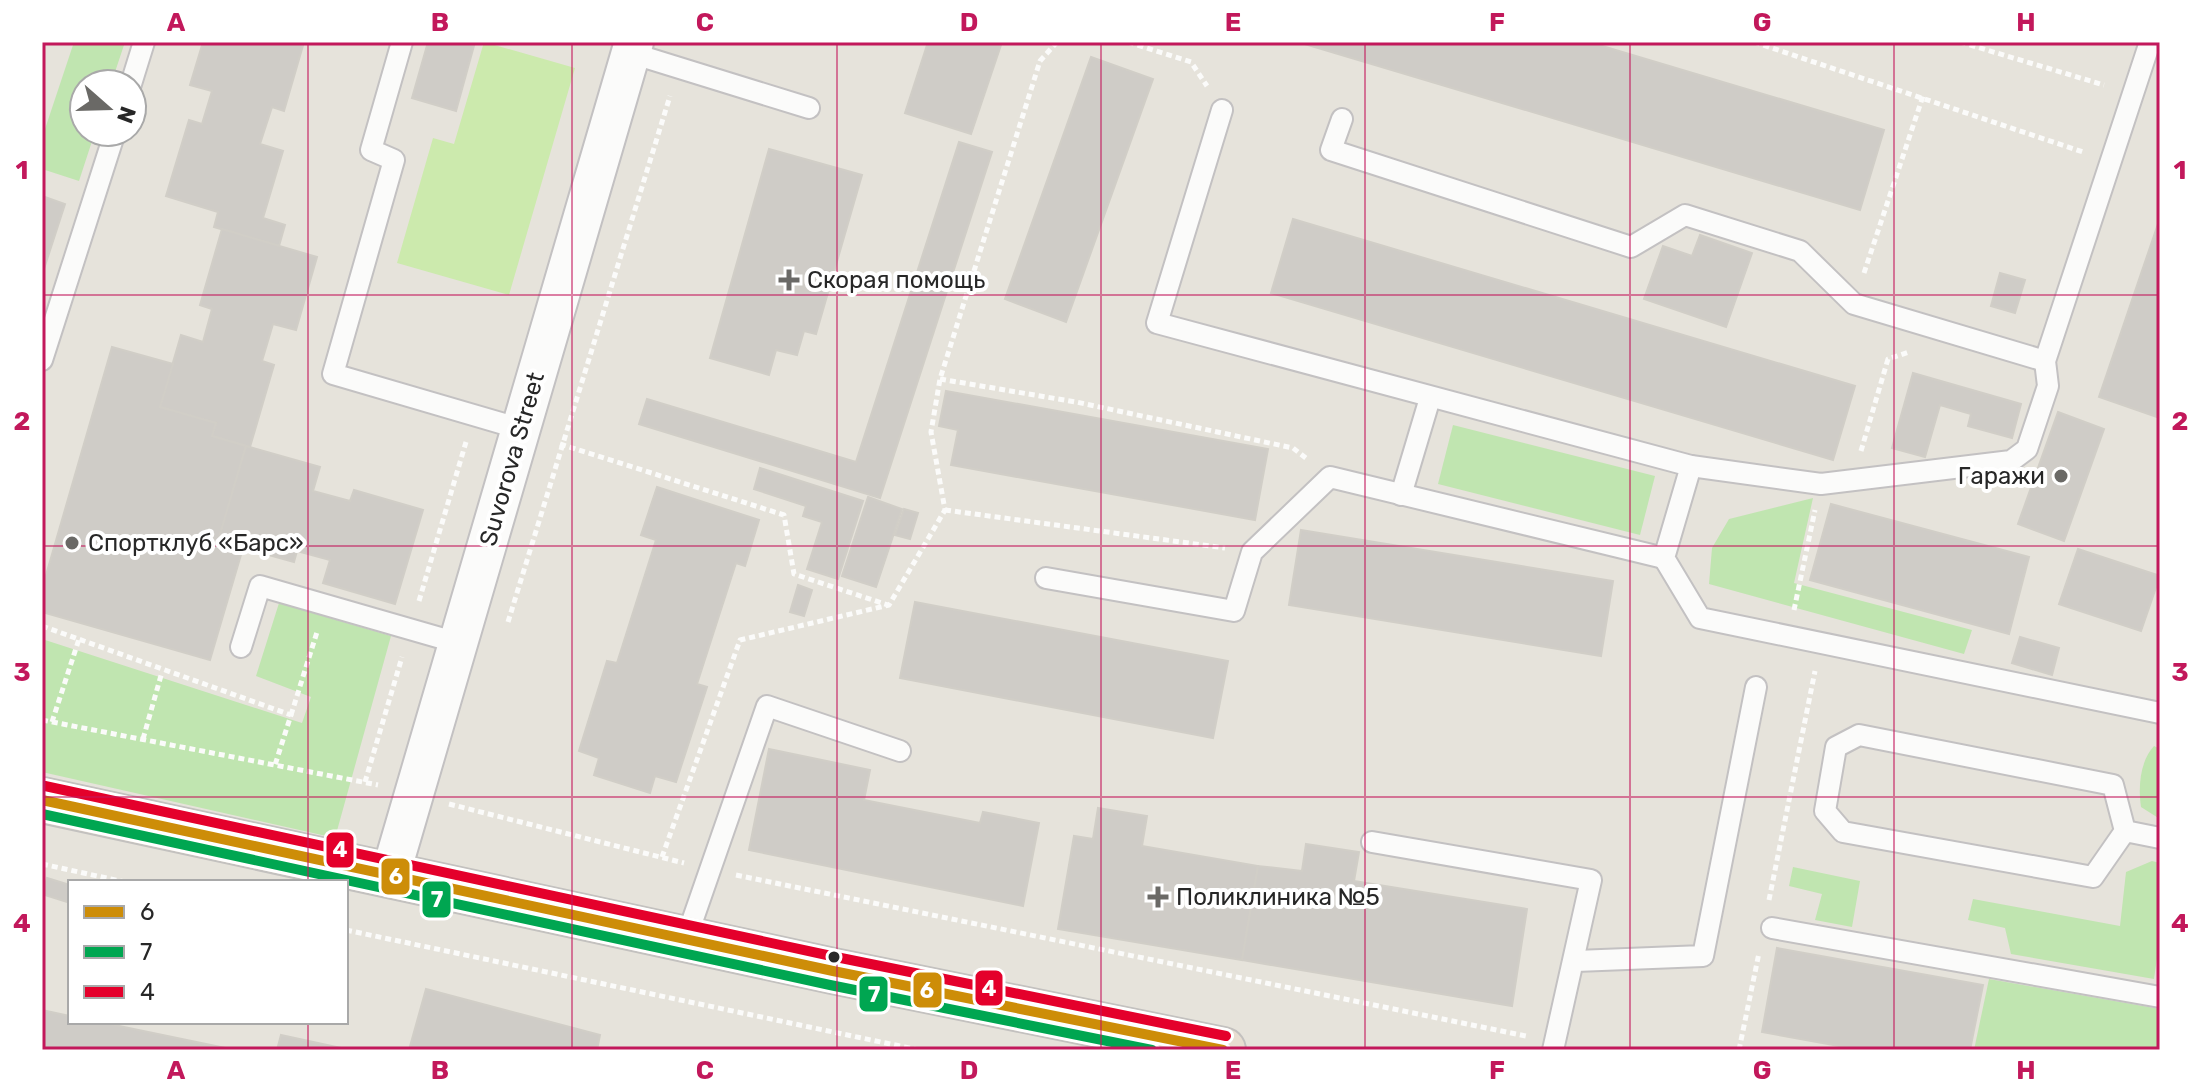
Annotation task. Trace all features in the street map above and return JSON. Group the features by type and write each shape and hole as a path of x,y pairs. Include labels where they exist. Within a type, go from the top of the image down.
{"highway":[{"path":"42,800 686,939 1223,1050"}],"street":[{"name":"Suvorova Street","path":"390,876 633,48"}],"lane":[{"path":"136,68 144,42"},
{"path":"402,42 371,150 394,160 333,374 521,429"},
{"path":"1222,110 1157,323 1691,466 1821,484 2011,461 2027,449 2048,386 2045,361 2150,42"},
{"path":"633,48 679,68 809,108"},
{"path":"1342,119 1331,150 1631,247 1685,215 1800,251 1854,304 2045,361"},
{"path":"42,360 110,148"},
{"path":"1401,495 1430,398"},
{"path":"1664,558 1691,466"},
{"path":"1046,578 1234,611 1252,552 1330,477 1664,558 1700,618 2160,713"},
{"path":"241,647 260,586 458,643"},
{"path":"1576,961 1703,956 1756,687"},
{"path":"686,939 767,706 900,751"},
{"path":"1859,735 2113,785 2125,831 2093,877 1843,832 1825,811 1836,747 1859,735"},
{"path":"2125,831 2160,838"},
{"path":"1372,842 1591,880 1576,961 1554,1046"},
{"path":"1767,927 2160,997"}],"path":[{"path":"662,857 740,640 889,605 945,510 931,432 940,379 1040,61 1057,42"},
{"path":"1128,42 1191,62 1222,110"},
{"path":"1754,42 2110,161"},
{"path":"1960,42 2132,94"},
{"path":"508,625 679,68"},
{"path":"1854,304 1923,96"},
{"path":"1853,480 1888,359 1959,335"},
{"path":"940,379 1076,402 1293,448 1330,477"},
{"path":"563,445 784,515 794,574 889,605"},
{"path":"1739,1050 1767,927 1817,663 1788,637 1821,484"},
{"path":"945,510 1252,552"},
{"path":"275,765 326,605"},
{"path":"42,626 162,672 291,715"},
{"path":"52,722 79,639"},
{"path":"143,739 162,672"},
{"path":"42,720 413,795 709,870 1554,1046"},
{"path":"452,805 457,790"},
{"path":"42,864 116,880"},
{"path":"348,930 919,1050"}],"green space":[{"path":"74,42 125,42 116,68 68,68 68,148 90,148 79,181 42,169 42,138"},
{"path":"484,42 575,68 509,295 397,263 433,138 454,144"},
{"path":"1453,425 1655,476 1640,535 1438,484"},
{"path":"1813,498 1794,583 1972,630 1964,654 1709,584 1712,548 1729,519"},
{"path":"279,603 391,636 335,838 42,772 42,639 302,723 311,697 256,676"},
{"path":"2154,746 2160,749 2160,819 2141,807 2140,799 2143,767"},
{"path":"2152,861 2160,863 2160,937 2154,979 2011,954 2005,928 1968,920 1973,899 2120,926 2126,872"},
{"path":"1793,867 1860,881 1852,927 1815,920 1822,894 1789,886"},
{"path":"1989,979 2160,1009 2160,1050 1974,1050"}],"building":[{"path":"203,42 304,42 284,111 272,107 260,144 283,151 263,218 285,225 279,246 214,227 218,212 166,196 189,120 202,124 212,91 190,85"},
{"path":"428,42 475,42 456,111 412,98"},
{"path":"928,42 1002,42 971,134 905,113"},
{"path":"1298,42 1589,42 1884,130 1860,210"},
{"path":"1091,57 1153,79 1066,322 1005,299"},
{"path":"959,142 992,152 880,498 639,424 647,399 856,462"},
{"path":"769,149 862,175 816,334 804,331 797,355 776,350 769,375 710,358"},
{"path":"42,196 65,204 42,275"},
{"path":"2160,218 2160,418 2099,397"},
{"path":"1293,219 1855,386 1833,460 1271,293"},
{"path":"222,229 317,257 296,330 273,324 262,361 274,365 250,447 212,436 216,423 160,407 181,335 203,342 212,309 200,305"},
{"path":"1700,235 1752,253 1726,327 1644,299 1663,246 1692,256"},
{"path":"2000,273 2025,280 2015,313 1991,306"},
{"path":"112,347 173,364 160,407 216,423 212,436 246,446 218,541 243,548 210,660 42,612 42,589"},
{"name":"Гаражи","path":"1913,373 2021,404 2012,438 1968,426 1971,414 1940,405 1925,457 1892,448"},
{"path":"946,391 1268,449 1255,520 951,465 958,430 939,426"},
{"name":"Гаражи","path":"2058,412 2104,429 2064,541 2018,524"},
{"path":"246,446 320,467 313,491 350,501 354,490 423,510 395,604 323,583 330,560 297,551 294,562 218,541"},
{"path":"760,468 863,501 838,579 807,569 822,522 803,516 806,506 754,489"},
{"path":"657,487 759,520 745,566 736,563 697,684 707,687 676,782 655,776 650,793 594,775 599,758 579,751 607,661 617,663 656,540 641,535"},
{"path":"868,497 902,509 876,587 842,576"},
{"path":"1831,504 2029,557 2009,634 1810,580"},
{"path":"904,509 918,513 910,539 895,535"},
{"path":"1301,530 1613,581 1601,656 1289,605"},
{"path":"2078,549 2160,576 2141,631 2059,604"},
{"path":"798,585 812,590 804,616 790,612"},
{"path":"915,602 1228,661 1213,738 900,678"},
{"path":"2020,637 2059,648 2052,675 2012,663"},
{"path":"769,749 870,770 864,800 980,823 983,812 1039,823 1023,906 749,850"},
{"name":"Поликлиника №5","path":"1098,808 1147,816 1142,846 1258,866 1242,960 1058,929 1074,836 1093,839"},
{"path":"1306,844 1359,852 1354,881 1527,909 1512,1006 1242,960 1258,866 1302,871"},
{"path":"47,878 68,884 68,902 42,894"},
{"path":"1777,948 1983,985 1970,1050 1861,1050 1762,1032"},
{"path":"426,989 600,1035 597,1050 409,1050"},
{"path":"42,1010 68,1016 68,1024 110,1024 235,1050 42,1050"},
{"path":"281,1035 346,1049 346,1050 277,1050"}],"transit line":[{"name":"4","path":"45,786 836,957 1226,1036"},
{"name":"6","path":"42,800 833,971 1223,1050"},
{"name":"7","path":"42,814 346,880"},
{"name":"7","path":"348,880 830,985 1152,1050"}],"place":[{"name":"Скорая помощь","path":"789,280"},
{"name":"Гаражи","path":"2061,476"},
{"name":"Спортклуб «Барс»","path":"72,543"},
{"name":"Поликлиника №5","path":"1158,897"}]}
